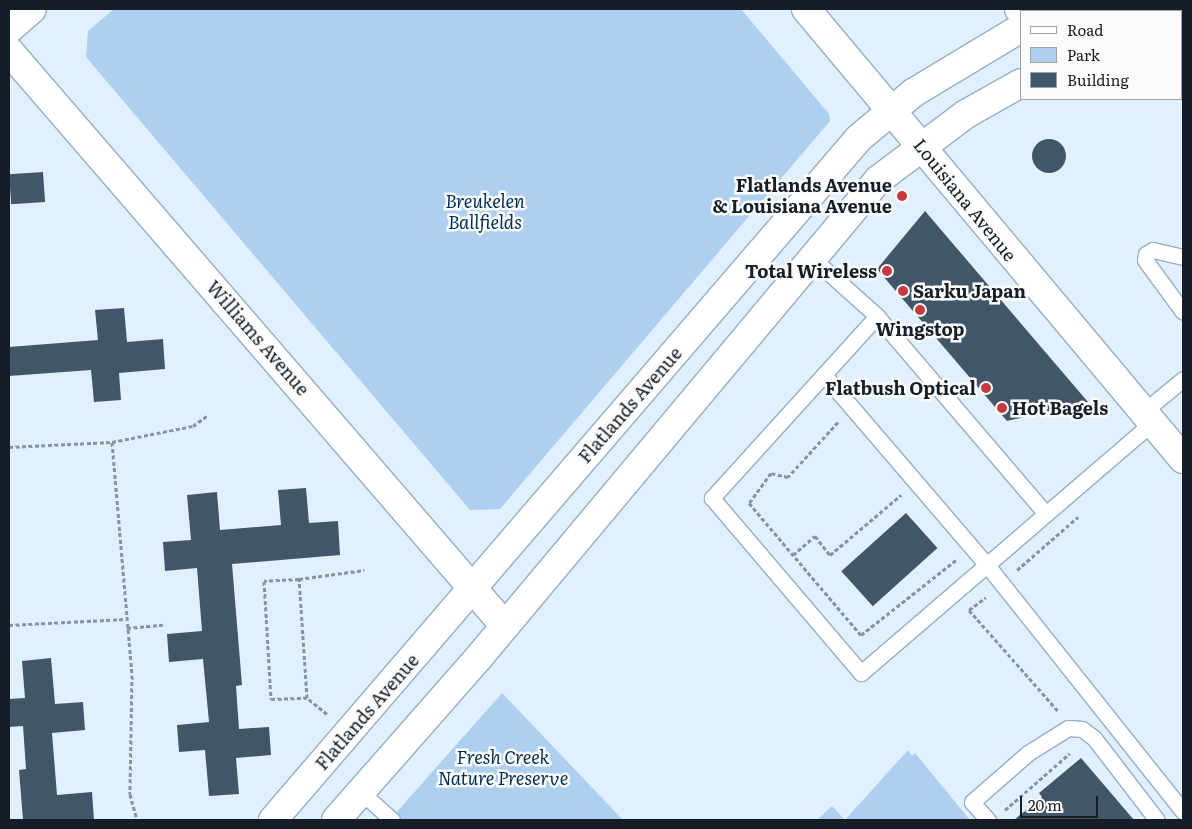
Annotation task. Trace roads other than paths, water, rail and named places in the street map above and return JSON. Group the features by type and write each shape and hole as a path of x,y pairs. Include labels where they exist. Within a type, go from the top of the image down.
{"main road":[{"path":"9,29 32,9"},
{"name":"Louisiana Avenue","path":"806,9 1183,459"},
{"name":"Flatlands Avenue","path":"273,820 859,138 944,72 1020,29"},
{"name":"Williams Avenue","path":"9,52 505,626"},
{"path":"336,820 505,626 878,180 966,114 1020,84"}],"lane":[{"path":"1183,257 1153,250 1146,254 1145,260 1183,312"},
{"path":"812,258 877,316 1046,514"},
{"path":"877,316 712,498 861,673 1046,514 1148,418 1183,379"},
{"path":"824,375 987,565 1183,811"},
{"path":"995,817 972,802 1028,753 1068,728 1082,729 1094,738 1157,820"},
{"path":"361,792 392,820"}],"place":[{"name":"Flatlands Avenue & Louisiana Avenue","path":"902,196"},
{"name":"Total Wireless","path":"887,271"},
{"name":"Sarku Japan","path":"903,291"},
{"name":"Wingstop","path":"920,310"},
{"name":"Flatbush Optical","path":"986,388"},
{"name":"Hot Bagels","path":"1002,408"}],"park label":[{"name":"Breukelen Ballfields","path":"485,212"},
{"name":"Fresh Creek Nature Preserve","path":"503,768"}]}
